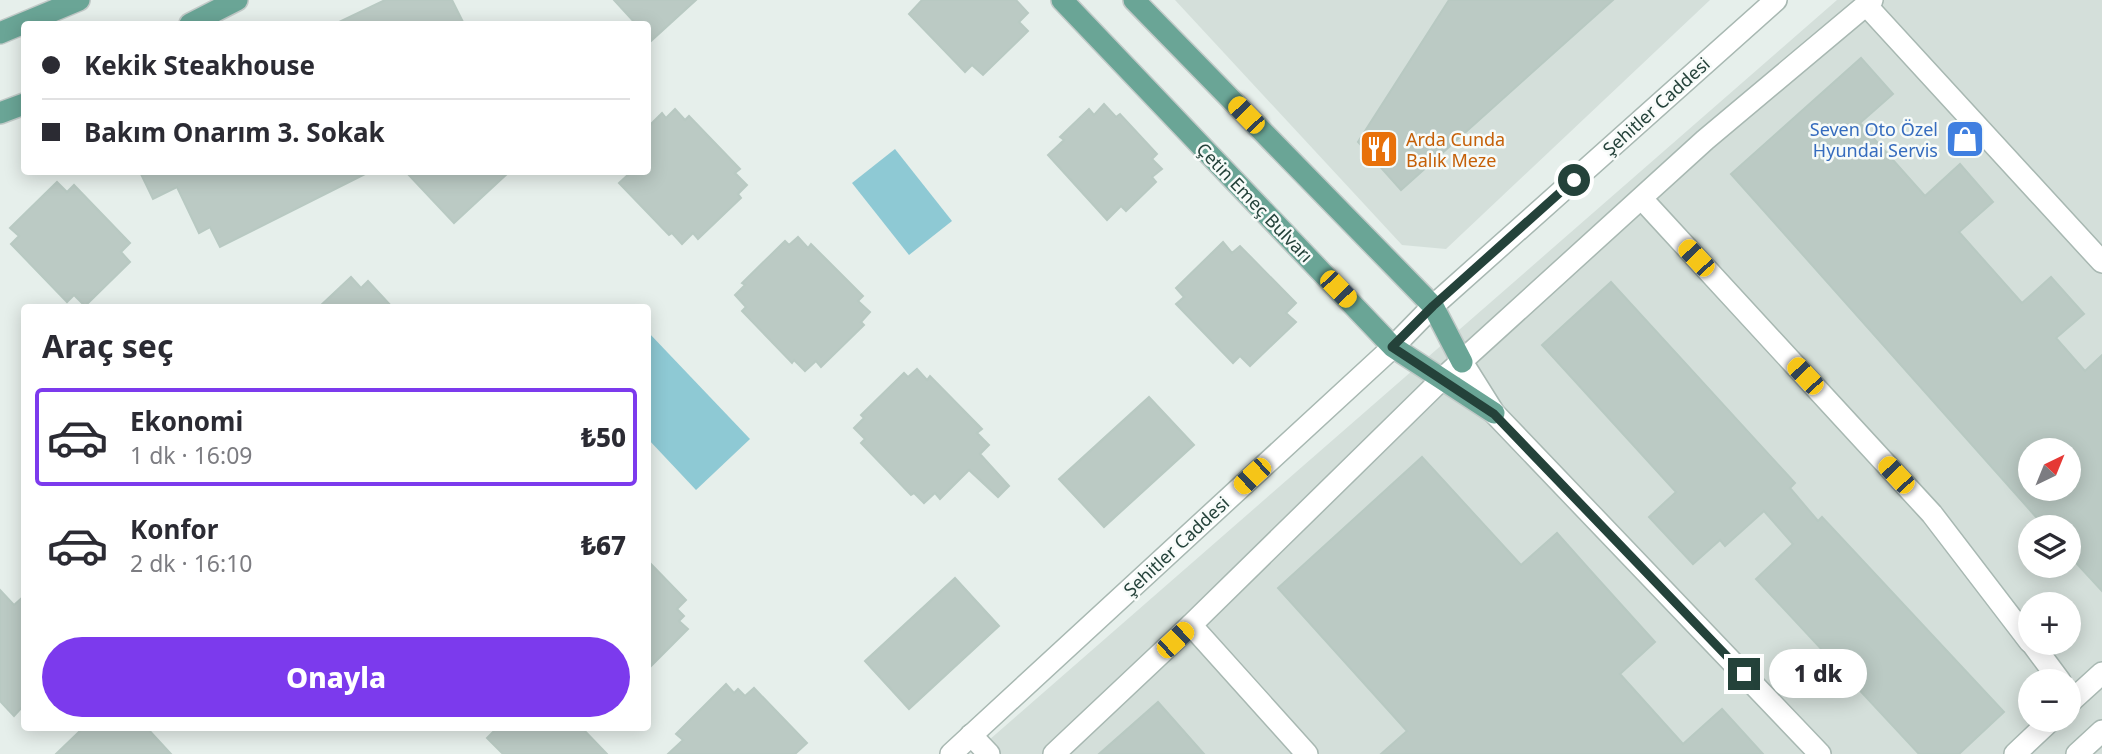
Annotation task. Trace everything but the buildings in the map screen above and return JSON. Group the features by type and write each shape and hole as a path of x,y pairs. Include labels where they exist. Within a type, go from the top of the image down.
{"main road":[{"path":"29,21 79,0"},
{"path":"196,21 237,0"},
{"name":"Çetin Emeç Bulvarı","path":"1062,0 1392,347 1494,414"},
{"path":"1134,0 1433,306 1462,362"},
{"path":"0,33 21,24"},
{"path":"0,113 21,105"}],"street":[{"name":"Şehitler Caddesi","path":"951,754 1392,347 1433,306 1776,0"},
{"path":"1054,754 1191,625 1442,379 1705,140 1869,3 2102,262"},
{"path":"1642,199 1932,514 2018,626"},
{"path":"1462,362 1494,414 1820,754"},
{"path":"1191,625 1307,754"},
{"path":"2040,655 2051,669"},
{"path":"2081,689 2102,673"},
{"path":"2077,754 2102,731"},
{"path":"2015,754 2038,732"},
{"path":"971,735 989,754"}],"shaded area":[{"path":"1175,0 1710,0 1446,249 1402,245"},
{"path":"1837,0 2102,0 2102,754 973,754"}],"water":[{"path":"895,149 952,221 909,255 852,183"},
{"path":"651,335 750,439 696,490 651,442"}],"place":[{"name":"Seven Oto Özel Hyundai Servis","path":"1965,139"},
{"name":"Arda Cunda Balık Meze","path":"1379,149"}],"route":[{"path":"1574,180 1433,306 1392,347 1494,414 1744,674"}]}
